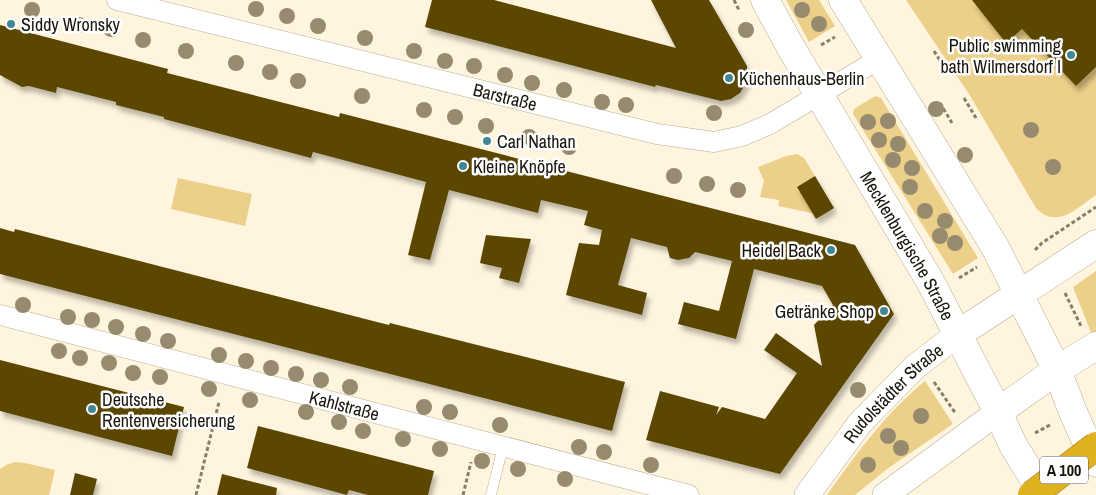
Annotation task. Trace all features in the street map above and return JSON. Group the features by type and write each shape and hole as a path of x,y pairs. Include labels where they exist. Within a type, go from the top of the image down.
{"highway":[{"name":"A 100","path":"1032,495 1096,446"}],"main road":[{"name":"Mecklenburgische Straße","path":"764,0 930,281 998,412 1013,445 1044,495"},
{"path":"843,0 995,247 1020,293 1057,370 1075,418 1096,463"},
{"name":"Rudolstädter Straße","path":"958,334 1020,293 1084,229"},
{"path":"998,412 1057,370 1089,338"}],"street":[{"name":"Barstraße","path":"117,0 675,137 714,142 742,136 770,124 880,58"},
{"name":"Kahlstraße","path":"0,316 689,495"},
{"name":"Rudolstädter Straße","path":"807,495 860,422 916,366 958,334"},
{"path":"884,495 998,412"}],"lane":[{"path":"491,495 503,447"}],"path":[{"path":"814,50 839,34"},
{"path":"934,51 946,70"},
{"path":"964,98 976,118"},
{"path":"1050,238 1084,229 1096,207"},
{"path":"1074,215 1084,229"},
{"path":"956,280 982,264"},
{"path":"1065,292 1089,338"},
{"path":"931,377 959,419"},
{"path":"196,495 219,402"},
{"path":"1033,434 1054,423"},
{"path":"463,495 471,462"}],"shaded area":[{"path":"786,0 819,0 835,26 809,42"},
{"path":"906,0 972,0 1022,29 1076,86 1096,67 1096,195 1074,211 1059,217 1044,214 1036,208 969,94"},
{"path":"875,96 881,98 978,258 953,274 853,114 854,109"},
{"path":"797,154 804,158 815,176 812,213 778,206 779,200 760,197 764,181 758,167 786,156"},
{"path":"178,178 252,194 245,226 171,209"},
{"path":"1096,271 1096,333 1092,335 1073,287"},
{"path":"925,381 953,424 887,469 855,495 827,495 860,449 884,420"},
{"path":"15,462 55,470 49,495 0,495 0,469"}],"building":[{"path":"432,0 494,0 676,48 651,0 709,0 747,66 747,81 740,93 731,99 721,101 656,85 655,87 425,27"},
{"name":"Public swimming bath Wilmersdorf I","path":"972,0 1096,0 1096,67 1076,86 1022,29 1006,43"},
{"path":"0,25 168,69 167,73 339,117 340,113 855,245 894,314 780,474 646,440 660,391 719,407 716,415 722,407 765,419 797,373 764,350 776,333 822,366 814,325 833,305 822,286 754,269 736,339 678,324 684,302 719,311 732,261 695,252 689,258 678,260 670,258 667,247 631,238 618,285 647,293 642,315 566,295 579,243 599,245 602,230 584,225 588,211 541,200 538,213 449,190 430,260 408,255 426,182 313,152 311,158 164,119 164,117 116,105 116,102 57,87 56,93 29,86 22,87 0,75"},
{"path":"815,176 834,208 816,219 797,187"},
{"path":"0,228 14,232 15,229 377,322 389,325 390,323 625,382 612,431 0,274"},
{"path":"486,235 531,239 519,283 499,278 502,268 480,263"},
{"name":"Deutsche Rentenversicherung","path":"0,360 184,407 172,456 0,411"},
{"path":"258,426 434,471 428,495 368,495 349,490 347,495 247,468"},
{"path":"75,473 97,479 93,495 70,495"},
{"path":"222,474 277,488 276,495 217,495"}],"place":[{"name":"Siddy Wronsky","path":"11,24"},
{"name":"Public swimming bath Wilmersdorf I","path":"1071,55"},
{"name":"Küchenhaus-Berlin","path":"729,78"},
{"name":"Carl Nathan","path":"487,141"},
{"name":"Kleine Knöpfe","path":"463,166"},
{"name":"Heidel Back","path":"831,250"},
{"name":"Getränke Shop","path":"884,311"},
{"name":"Deutsche Rentenversicherung","path":"92,409"}]}
